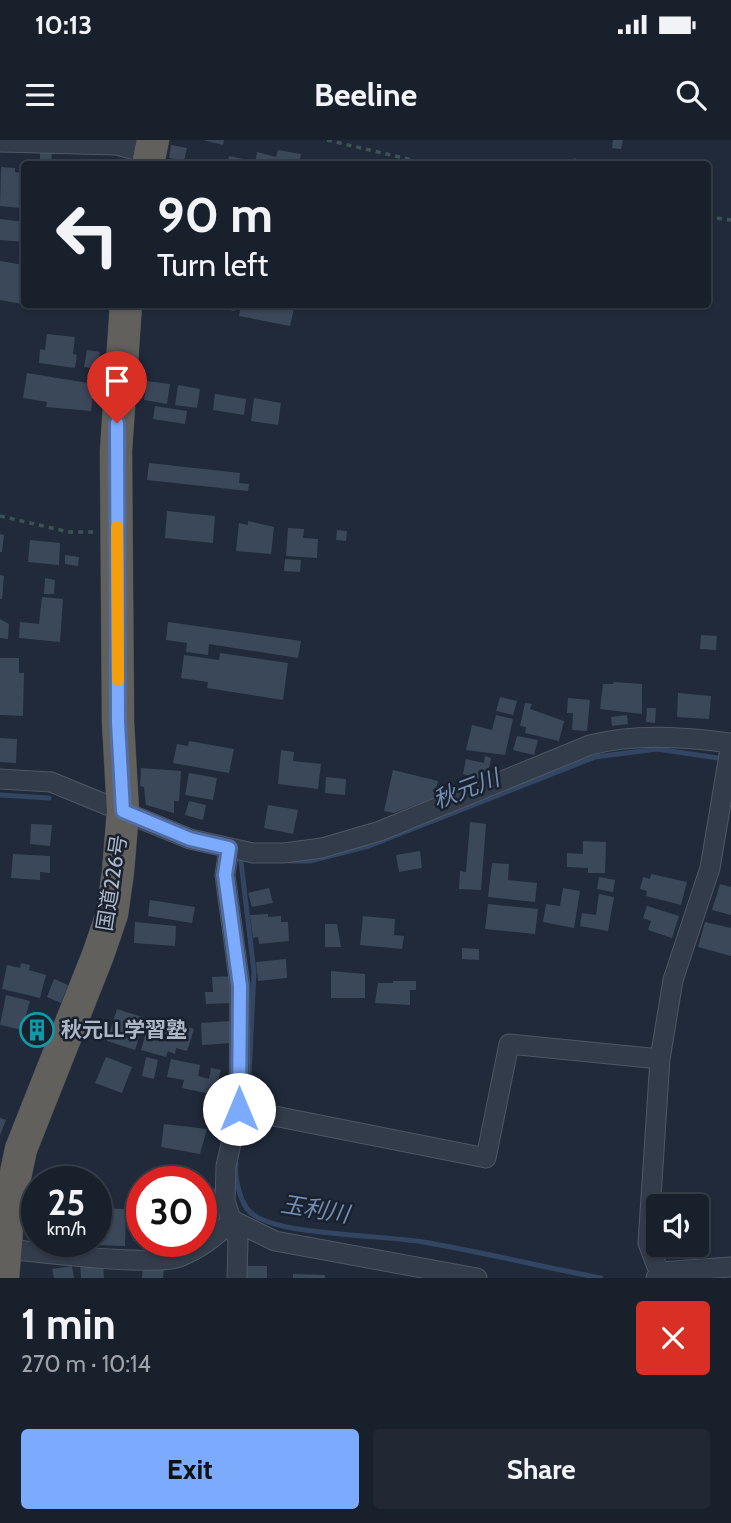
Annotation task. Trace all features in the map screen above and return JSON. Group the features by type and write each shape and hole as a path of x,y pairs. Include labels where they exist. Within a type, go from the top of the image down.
{"highway":[{"name":"国道226号","path":"4,1247 21,1149 85,992 112,914 123,811 118,722 116,437 126,308"}],"street":[{"path":"0,142 117,145 150,153"},
{"path":"0,779 51,782 190,839 253,853 322,848 380,831 590,745 619,737 686,737 729,760 710,869 673,980 660,1059 648,1243 657,1275 731,1267"},
{"path":"229,849 225,875 240,986 243,1111 226,1166 225,1201 238,1241 237,1278"},
{"path":"243,1111 486,1158 509,1044 660,1059"},
{"path":"4,1247 136,1259 176,1258 214,1240 232,1220"},
{"path":"232,1220 275,1241 477,1278"}],"path":[{"path":"327,140 416,161"},
{"path":"711,218 731,220"},
{"path":"0,516 69,532 117,532"}],"building":[{"path":"203,140 224,140 223,145"},
{"path":"613,140 623,140 621,149 612,148"},
{"path":"171,145 187,148 184,161 169,158"},
{"path":"278,150 301,154 300,161 256,161 257,152 276,157"},
{"path":"40,153 52,153 51,161 40,161"},
{"path":"229,156 243,159 243,161 228,161"},
{"path":"1,167 15,168 15,172 21,173 20,208 0,206"},
{"path":"0,219 21,222 21,242 0,240"},
{"path":"0,261 21,264 21,304 0,300"},
{"path":"240,308 294,308 290,326 239,316"},
{"path":"47,334 75,337 75,368 39,363 40,349 45,350"},
{"path":"87,350 100,352 97,369 84,367"},
{"path":"27,373 94,384 91,411 46,407 47,402 23,398"},
{"path":"147,381 170,384 167,404 144,400"},
{"path":"178,385 200,389 197,408 175,405"},
{"path":"215,394 246,399 244,415 213,410"},
{"path":"254,398 281,403 278,425 251,421"},
{"path":"155,406 187,411 185,424 153,419"},
{"path":"149,463 240,473 239,483 249,484 248,491 147,480"},
{"path":"167,511 215,516 213,543 165,538"},
{"path":"248,521 274,527 271,554 236,551 239,523 248,525"},
{"path":"288,528 304,529 303,538 318,539 317,558 286,556"},
{"path":"337,530 347,531 346,541 336,540"},
{"path":"0,534 4,535 2,552 0,552"},
{"path":"30,540 60,543 59,565 28,562"},
{"path":"65,555 79,557 78,566 65,564"},
{"path":"285,559 301,560 300,572 284,571"},
{"path":"0,575 4,576 2,599 0,599"},
{"path":"45,578 55,580 54,594 44,594"},
{"path":"42,597 63,599 60,642 19,638 20,622 39,624"},
{"path":"0,619 9,624 8,639 0,638"},
{"path":"168,622 301,641 298,658 209,644 208,655 186,652 187,643 166,640"},
{"path":"701,635 717,636 716,650 700,649"},
{"path":"220,653 288,663 283,700 207,688 208,682 181,678 184,655 219,660"},
{"path":"0,658 19,658 19,673 24,673 23,716 0,715"},
{"path":"603,684 642,684 642,714 600,709"},
{"path":"678,693 711,696 709,719 677,717"},
{"path":"500,697 517,701 513,715 496,711"},
{"path":"568,698 590,700 587,731 572,730 573,713 567,713"},
{"path":"525,703 532,704 530,709 564,721 559,741 525,733 526,727 520,726"},
{"path":"647,708 656,708 655,723 646,722"},
{"path":"496,715 513,719 505,755 466,750 472,725 492,730"},
{"path":"627,715 628,724 612,726 611,717"},
{"path":"517,736 538,740 534,755 513,750"},
{"path":"0,738 17,739 16,763 0,762"},
{"path":"189,741 234,749 229,773 173,763 177,744 188,746"},
{"path":"281,750 294,752 293,761 321,764 318,789 278,784"},
{"path":"485,756 491,758 488,773 482,771 480,779 463,774 466,759 484,763"},
{"path":"141,768 181,771 179,801 174,801 174,813 146,805 144,787 140,786"},
{"path":"393,770 438,781 434,798 394,813 384,811"},
{"path":"189,773 217,778 213,800 185,795"},
{"path":"326,777 346,779 345,795 325,793"},
{"path":"189,801 206,805 203,820 185,815"},
{"path":"268,805 298,810 293,834 264,828"},
{"path":"470,822 486,824 481,890 459,889 460,871 466,872"},
{"path":"31,824 52,825 50,846 30,844"},
{"path":"583,841 606,842 605,873 588,873 588,868 567,867 567,853 583,854"},
{"path":"420,851 422,868 399,872 396,855"},
{"path":"13,854 50,856 50,873 40,872 40,880 11,878"},
{"path":"492,863 509,864 508,880 537,883 535,902 488,897"},
{"path":"651,874 687,882 681,905 646,896 647,891 640,889 643,877 650,879"},
{"path":"599,877 615,880 613,892 597,889"},
{"path":"720,884 731,887 731,915 712,910"},
{"path":"269,888 273,903 252,907 248,893"},
{"path":"563,888 580,891 574,928 543,922 546,904 560,906"},
{"path":"599,894 614,897 608,931 580,926 582,913 596,915"},
{"path":"150,900 195,907 192,923 148,916"},
{"path":"488,904 538,909 535,934 485,929"},
{"path":"647,906 679,916 672,938 648,930 651,921 643,918"},
{"path":"268,914 268,917 281,916 281,922 288,922 289,941 259,944 258,937 253,938 250,915"},
{"path":"363,916 395,919 394,935 404,936 402,949 360,945"},
{"path":"135,922 176,926 175,946 134,943"},
{"path":"705,922 731,928 731,956 698,947"},
{"path":"325,924 337,924 341,947 325,947"},
{"path":"462,948 479,949 479,960 462,959"},
{"path":"286,959 287,978 258,981 256,962"},
{"path":"21,963 30,965 29,970 46,975 40,998 2,989 7,965 20,968"},
{"path":"331,971 365,974 365,998 331,998"},
{"path":"234,976 235,1003 206,1004 205,992 213,992 212,977"},
{"path":"54,979 68,985 61,1003 47,997"},
{"path":"416,981 416,990 410,990 410,1005 375,1003 378,983"},
{"path":"6,995 30,1001 22,1030 0,1025"},
{"path":"117,1009 145,1018 135,1050 107,1041"},
{"name":"秋元LL学習塾","path":"32,1019 48,1025 42,1042 26,1036"},
{"path":"231,1021 232,1043 202,1045 201,1023"},
{"path":"171,1022 194,1029 187,1051 176,1048 175,1054 168,1051 166,1057 141,1050 148,1025 168,1031"},
{"path":"106,1057 132,1067 122,1093 95,1083"},
{"path":"146,1057 158,1060 154,1079 142,1076"},
{"path":"171,1059 200,1065 198,1076 209,1079 211,1068 221,1070 218,1081 228,1083 225,1097 182,1088 184,1080 167,1077"},
{"path":"0,1118 6,1120 0,1135"},
{"path":"164,1124 207,1129 200,1154 161,1147"},
{"path":"112,1209 126,1209 125,1246 112,1246"},
{"path":"103,1260 104,1278 81,1278 80,1262"},
{"path":"143,1265 164,1266 163,1278 142,1278"},
{"path":"72,1266 74,1278 54,1278 52,1269"},
{"path":"244,1266 267,1266 267,1278 244,1278"},
{"path":"293,1274 325,1275 325,1278 293,1278"}],"waterway":[{"name":"秋元川","path":"289,861 310,861 369,846 595,757 657,749 725,759"},
{"name":"秋元川","path":"0,795 49,798"},
{"name":"玉利川","path":"241,862 254,972 248,1098"},
{"name":"玉利川","path":"236,1163 241,1197 247,1209 265,1221 308,1230 423,1242 601,1278"}],"slow traffic":[{"path":"117,527 118,680"}],"place":[{"name":"秋元LL学習塾","path":"37,1030"}],"route":[{"path":"117,423 118,722 123,811 190,839 229,848 225,875 240,986 239,1109"}]}
